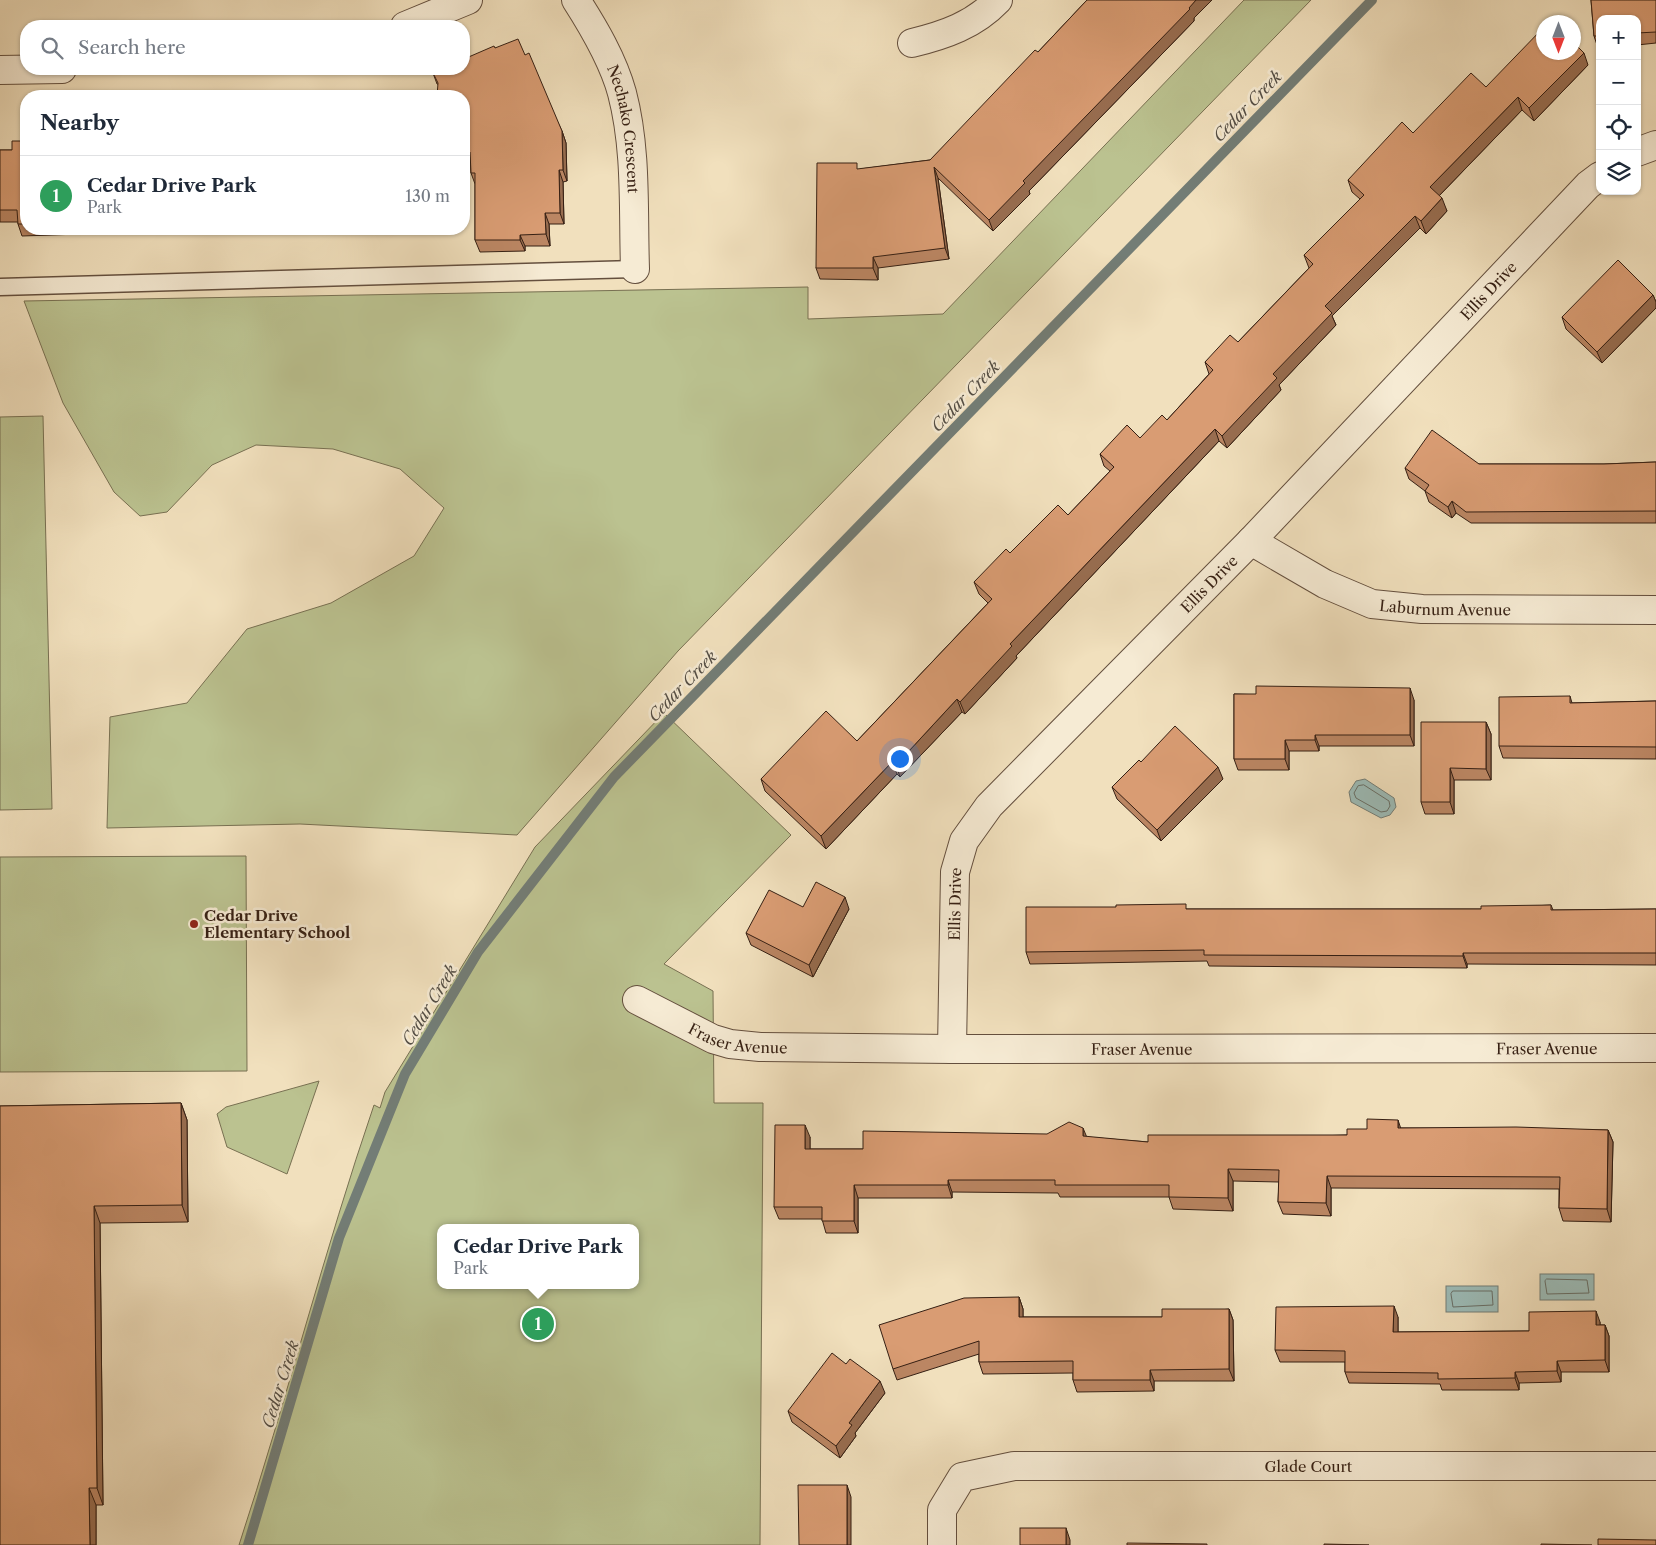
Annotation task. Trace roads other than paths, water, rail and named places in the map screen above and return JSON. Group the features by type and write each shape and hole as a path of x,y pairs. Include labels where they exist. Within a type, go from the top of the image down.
{"street":[{"path":"420,20 468,0"},
{"name":"Nechako Crescent","path":"576,0 608,58 626,110 632,164 635,269"},
{"path":"912,43 947,34 982,14 998,0"},
{"path":"0,70 20,70"},
{"path":"1641,151 1656,145"},
{"name":"Ellis Drive","path":"952,1049 953,886 958,858 964,841 989,806 1250,541 1581,192 1596,179"},
{"name":"Laburnum Avenue","path":"1250,541 1325,584 1372,604 1422,609 1656,610"},
{"name":"Fraser Avenue","path":"637,1000 713,1039 730,1044 760,1046 952,1049 1656,1048"},
{"name":"Glade Court","path":"942,1545 942,1510 962,1478 1014,1466 1656,1466"}],"lane":[{"path":"0,287 635,269"}],"water":[{"path":"1365,779 1394,798 1396,807 1390,815 1381,818 1351,802 1349,792 1356,781"},
{"path":"1540,1274 1594,1274 1594,1300 1540,1300"},
{"path":"1446,1286 1498,1286 1498,1312 1446,1312"}],"waterway":[{"name":"Cedar Creek","path":"248,1545 339,1238 405,1074 478,952 614,777 1372,0"}],"place":[{"name":"Cedar Drive Elementary School","path":"194,924"},
{"name":"Cedar Drive Park","path":"538,1324"}]}
